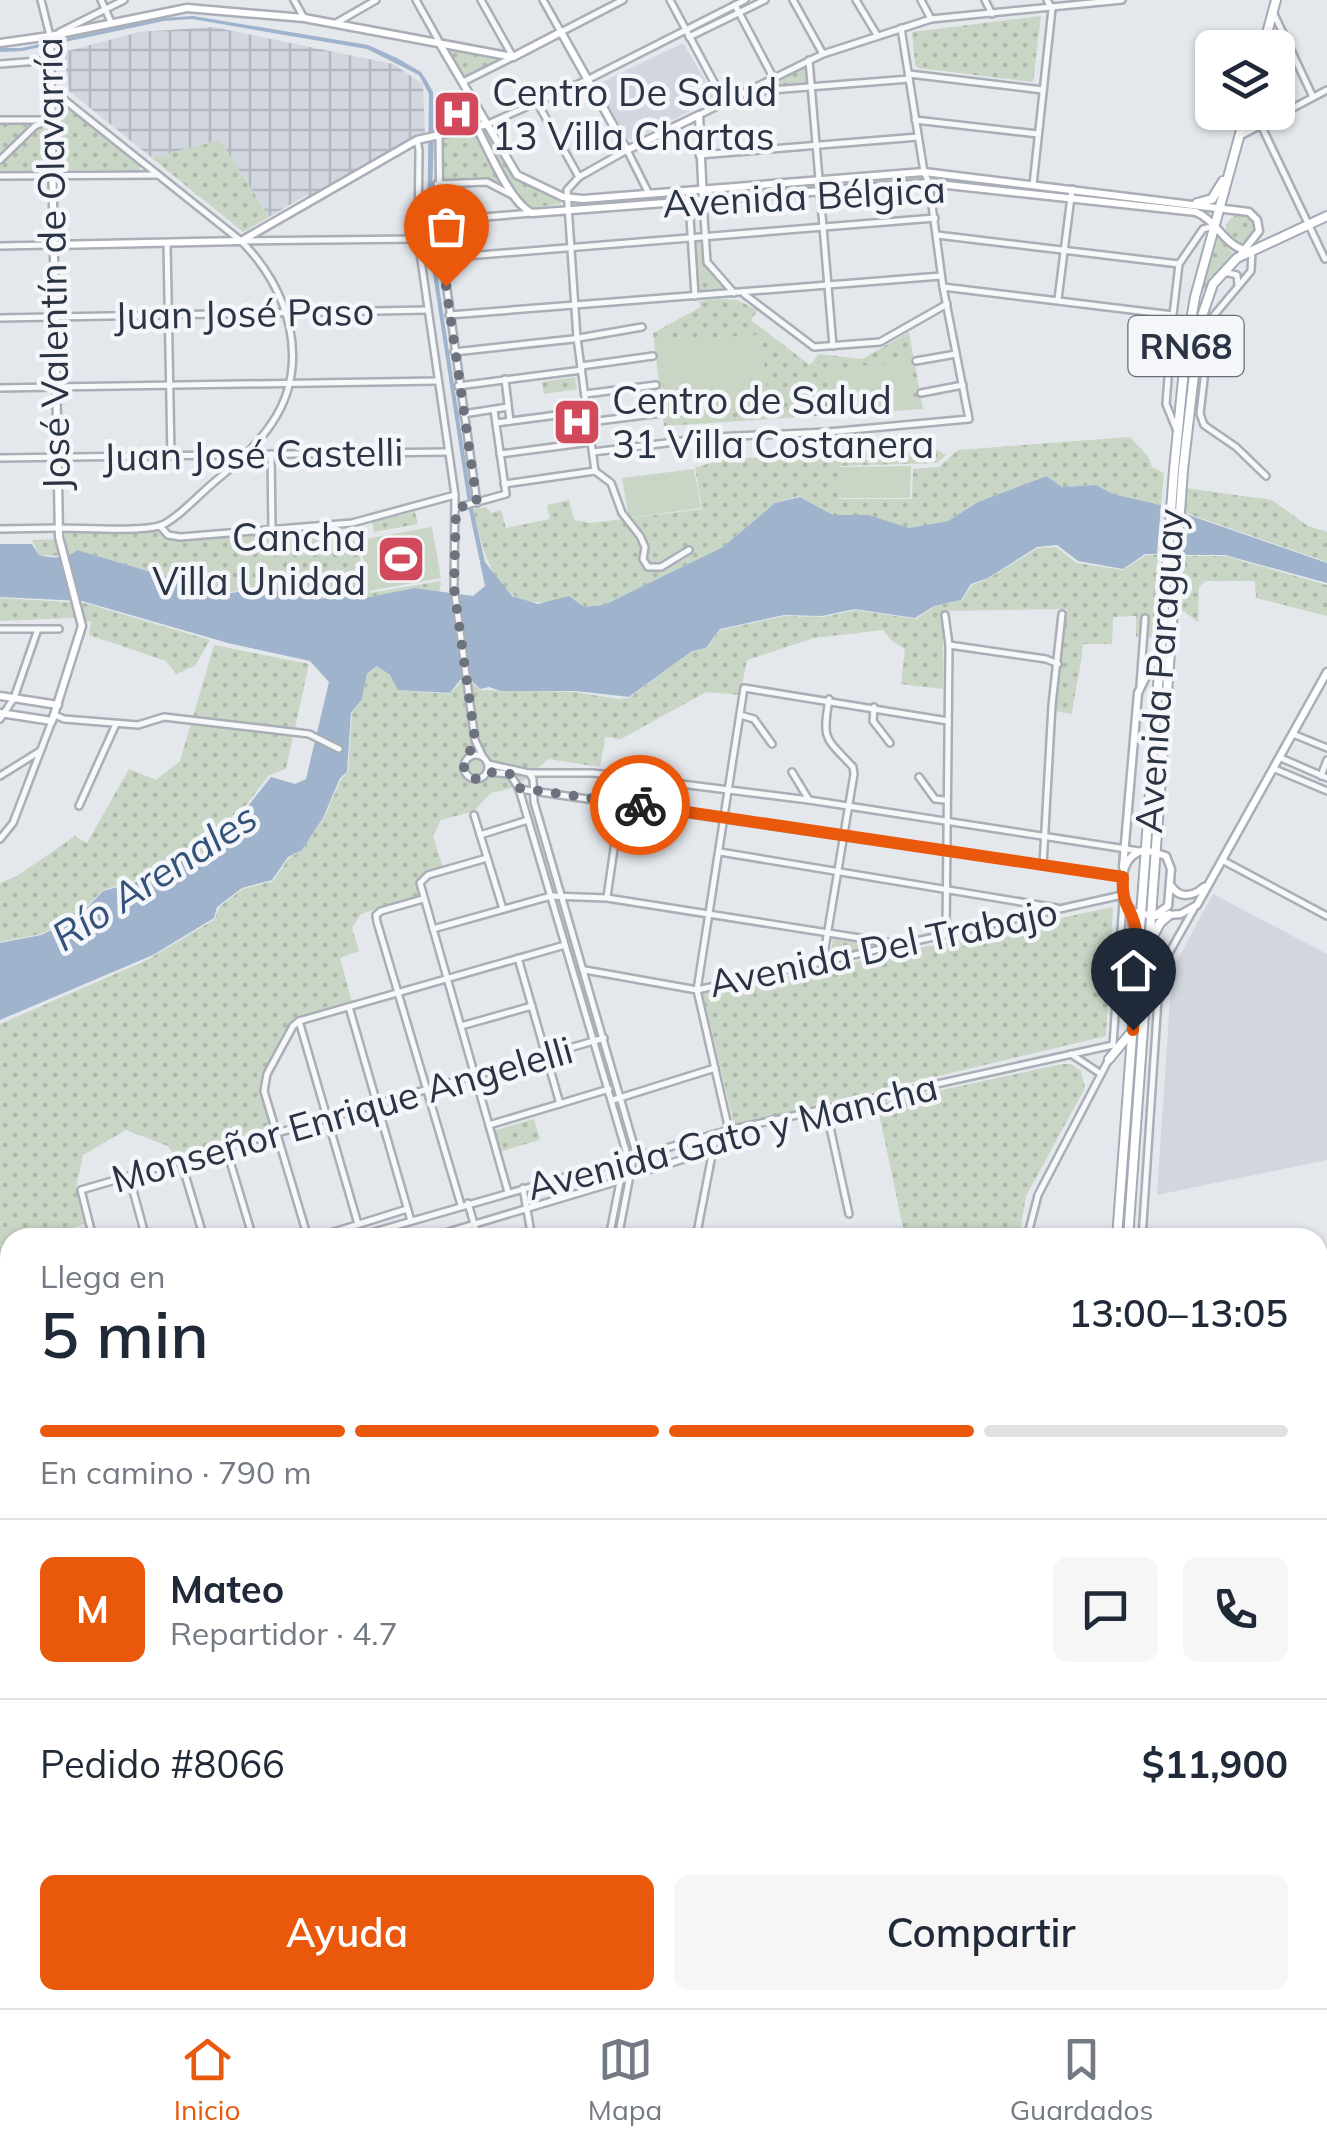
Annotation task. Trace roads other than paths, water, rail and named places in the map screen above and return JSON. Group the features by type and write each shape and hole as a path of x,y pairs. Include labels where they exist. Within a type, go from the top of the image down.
{"main road":[{"path":"1268,30 1276,0"},
{"path":"0,42 50,38 174,8 304,18 513,57 561,32 626,150 699,115 703,201"},
{"name":"José Valentín de Olavarría","path":"50,38 59,528 81,618 78,643 58,705"},
{"path":"441,46 517,175 567,194"},
{"path":"53,246 241,242 421,138 488,124"},
{"path":"476,128 524,210 532,214"},
{"name":"Avenida Paraguay","path":"1179,470 1177,432 1192,310 1242,130"},
{"path":"1197,203 1212,199 1230,168"},
{"name":"Avenida Bélgica","path":"567,194 649,194 924,172 1033,189"},
{"name":"Avenida Bélgica","path":"532,214 929,182 1221,206"},
{"name":"Avenida Bélgica","path":"1072,193 1196,212 1217,226"},
{"path":"1217,226 1231,245 1248,251 1257,237 1257,220 1248,212 1221,206"},
{"name":"Avenida Paraguay","path":"1147,851 1179,470 1200,322 1208,295 1221,272 1248,251 1327,216"},
{"name":"Avenida Paraguay","path":"1129,1228 1148,947 1147,851 1162,644 1169,609"},
{"path":"1138,952 1134,922 1124,902 1124,848 1140,688 1162,644"},
{"path":"1148,947 1157,926 1197,905 1327,672"},
{"path":"0,696 58,705 53,718 2,715"},
{"path":"1124,867 1147,851 1169,860 1168,906 1148,915"},
{"path":"1171,882 1174,891 1188,896 1200,891 1214,875"},
{"path":"1124,902 1148,915 1172,915"},
{"name":"Avenida Paraguay","path":"1118,1228 1138,952 1148,915"},
{"path":"1108,1060 1117,1043 1133,1030"}],"street":[{"name":"José Valentín de Olavarría","path":"41,0 50,38"},
{"path":"101,0 111,22"},
{"path":"50,38 124,0"},
{"path":"168,0 174,8"},
{"path":"294,0 304,18"},
{"path":"352,0 357,10"},
{"path":"333,24 376,0"},
{"path":"416,0 441,46"},
{"path":"462,82 513,57 480,0"},
{"path":"543,0 561,32 608,3 623,0"},
{"path":"670,0 724,101"},
{"path":"488,124 588,80 745,0"},
{"path":"690,37 766,0"},
{"path":"792,0 823,54"},
{"path":"856,0 877,36"},
{"path":"921,0 931,20"},
{"path":"985,0 992,14"},
{"path":"1033,189 1052,10 1047,0"},
{"path":"699,115 809,60 901,28 931,20 1117,1"},
{"path":"735,5 773,77"},
{"path":"1272,12 1283,27 1313,97"},
{"path":"593,452 715,436 828,432 969,418 943,287 935,218 901,28"},
{"path":"0,64 52,60"},
{"path":"809,60 833,346"},
{"path":"742,93 910,76 1044,90"},
{"path":"0,529 160,526 247,454 279,412 289,383 293,340 286,312 268,272 241,242 52,90"},
{"path":"1295,106 1327,90"},
{"path":"538,104 579,178"},
{"path":"0,120 52,120"},
{"path":"0,160 35,126 52,120"},
{"path":"916,120 1038,134"},
{"path":"1240,136 1249,130"},
{"path":"1263,130 1324,258"},
{"path":"439,136 438,221 477,503"},
{"path":"700,154 918,137"},
{"path":"421,138 418,240 455,495 454,588 475,740 487,772"},
{"path":"649,194 626,150 579,178 567,194 578,338 595,471 611,484 622,513 640,536 645,546 644,563 661,567 690,550"},
{"path":"0,176 160,175"},
{"path":"437,184 487,182 515,196"},
{"path":"1058,299 1072,193"},
{"path":"703,201 707,262 738,293 808,344 880,342 947,304"},
{"path":"689,202 696,296"},
{"path":"438,221 532,214"},
{"path":"442,258 935,218"},
{"path":"1177,432 1166,404 1179,264 1203,229 1217,226"},
{"path":"937,235 1179,264"},
{"path":"241,242 418,240"},
{"path":"167,244 171,456"},
{"path":"0,246 53,246"},
{"path":"1248,251 1251,271 1211,318 1200,414 1204,425 1236,447 1266,476"},
{"path":"1221,272 1237,276 1237,288"},
{"path":"450,316 942,276"},
{"path":"943,287 1173,315"},
{"name":"Juan José Paso","path":"0,318 428,310"},
{"path":"454,352 642,327"},
{"path":"916,362 956,354"},
{"path":"458,386 653,356"},
{"path":"505,379 510,421"},
{"path":"0,388 438,381"},
{"path":"585,394 656,385"},
{"path":"921,393 963,385"},
{"path":"463,414 508,407"},
{"path":"456,508 503,497 494,410"},
{"path":"496,423 588,410"},
{"path":"589,422 661,412"},
{"path":"500,454 591,442"},
{"name":"Juan José Castelli","path":"0,458 447,452"},
{"path":"271,454 272,529"},
{"path":"504,484 595,471"},
{"path":"160,526 168,535 180,537 352,523 455,495"},
{"path":"1044,865 1052,705 1062,614"},
{"path":"945,615 949,645 946,932"},
{"path":"1140,688 1146,618"},
{"path":"2,715 14,698 38,628"},
{"path":"0,629 59,630"},
{"path":"949,645 1058,664"},
{"path":"730,1130 696,990 744,688 948,720"},
{"path":"823,960 854,774 823,732 829,699"},
{"path":"874,707 873,721 890,743"},
{"path":"740,715 754,718 772,744"},
{"path":"0,840 13,823 53,718 138,725 164,717 309,734 339,749"},
{"path":"80,806 116,724"},
{"path":"1293,734 1327,748"},
{"path":"475,740 463,768 468,777 479,779 487,772 510,774 519,788 630,1158 620,1180 611,1228"},
{"path":"0,776 40,751"},
{"path":"468,758 475,755 529,773 593,772 1147,851"},
{"path":"1281,758 1324,777 1327,760"},
{"path":"1275,769 1327,791"},
{"path":"792,772 809,800"},
{"path":"529,773 534,802 621,1096 630,1176 620,1228"},
{"path":"919,777 934,799 946,800"},
{"path":"519,788 1123,877"},
{"path":"607,898 621,802"},
{"path":"474,815 502,910"},
{"path":"480,835 528,820"},
{"path":"719,852 1057,908"},
{"path":"487,858 428,875 420,883 508,1192"},
{"path":"1222,860 1327,916"},
{"path":"433,929 562,895 607,898 898,944"},
{"path":"424,898 376,915 426,1090 464,1204 476,1228"},
{"path":"1117,1043 1124,902"},
{"name":"Avenida Del Trabajo","path":"585,970 696,990 1057,908 1124,902"},
{"path":"1143,1228 1160,969 1197,905"},
{"path":"1172,915 1184,926"},
{"path":"308,1228 264,1091 287,1034 298,1022 565,945"},
{"path":"518,958 560,1104"},
{"path":"461,1026 532,1006"},
{"path":"349,1007 411,1220"},
{"path":"298,1022 358,1224"},
{"name":"Monseñor Enrique Angelelli","path":"90,1228 81,1190 604,1038"},
{"name":"Avenida Gato y Mancha","path":"385,1228 730,1130 1117,1043"},
{"path":"1071,1054 1101,1074"},
{"path":"1030,1228 1038,1195 1108,1060"},
{"path":"613,1100 715,1068"},
{"path":"490,1125 610,1089"},
{"path":"826,1109 849,1214"},
{"path":"698,1228 716,1134"},
{"path":"226,1148 250,1228"},
{"path":"459,1228 697,1155 711,1155"},
{"path":"181,1161 201,1228"},
{"path":"128,1176 143,1228"},
{"path":"522,1188 530,1228"},
{"path":"345,1228 407,1209"}],"water":[{"name":"Río Arenales","path":"193,16 368,45 421,72 427,81 433,92 434,129 431,234 473,509 485,562 512,596 538,604 569,596 584,607 604,605 723,547 775,503 800,497 833,515 869,515 909,528 948,521 978,502 1046,476 1062,487 1096,485 1113,494 1161,505 1157,554 1145,554 1123,569 1078,561 1057,545 1037,547 988,578 971,584 961,600 934,606 915,618 855,609 822,616 784,615 720,629 706,648 692,651 629,697 576,691 480,689 469,678 460,680 450,693 398,690 390,675 377,666 367,674 362,699 351,713 347,772 340,778 323,818 302,850 288,857 272,880 242,888 217,907 214,918 153,955 0,1020 0,943 41,935 78,917 103,891 151,878 164,866 206,854 271,777 295,784 306,779 329,682 310,661 228,643 82,601 0,597 0,544 32,544 39,555 54,557 77,550 168,577 201,576 225,594 275,590 323,599 337,590 365,598 414,588 473,596 485,586 469,510 427,234 429,94 419,75 367,49 192,19 0,52 0,48 21,48 163,18"},
{"path":"1183,513 1327,563 1327,583 1225,555 1180,555"}],"place":[{"name":"Centro De Salud 13 Villa Chartas","path":"457,114"},
{"name":"Centro de Salud 31 Villa Costanera","path":"577,422"},
{"name":"Cancha Villa Unidad","path":"401,559"}]}
